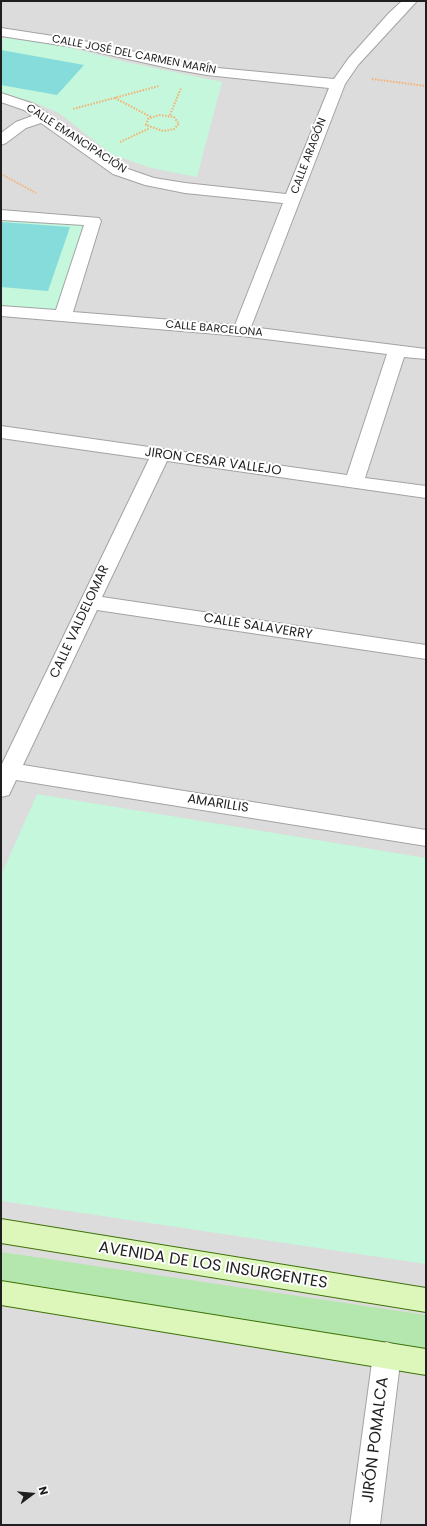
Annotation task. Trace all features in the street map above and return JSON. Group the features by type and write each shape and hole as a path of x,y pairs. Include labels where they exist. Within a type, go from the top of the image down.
{"street":[{"name":"CALLE ARAGÓN","path":"240,331 329,104 341,80 353,62 383,27 410,1"},
{"name":"CALLE JOSÉ DEL CARMEN MARÍN","path":"1,32 79,44 207,71 341,80"},
{"name":"CALLE EMANCIPACIÓN","path":"1,97 30,107 119,171 151,182 185,188 293,199"},
{"path":"1,140 21,125 43,117"},
{"path":"1,215 93,221 63,316"},
{"name":"CALLE BARCELONA","path":"1,311 240,331 426,354"},
{"path":"354,482 397,351"},
{"name":"JIRON CESAR VALLEJO","path":"1,432 426,492"},
{"name":"CALLE VALDELOMAR","path":"5,780 160,455"},
{"name":"CALLE SALAVERRY","path":"90,602 426,652"},
{"name":"AMARILLIS","path":"5,780 426,838"},
{"name":"AVENIDA DE LOS INSURGENTES","path":"1,1230 426,1300"},
{"path":"1,1293 426,1362"},
{"name":"JIRÓN POMALCA","path":"365,1525 387,1356"}],"path":[{"path":"43,117 185,79 207,71"},
{"path":"170,115 185,79"},
{"path":"341,80 426,86"},
{"path":"115,97 151,117"},
{"path":"170,115 177,119 179,124 174,129 163,131 148,127 146,122 151,117 170,115"},
{"path":"1,174 40,195"}],"shaded area":[{"path":"1,1 426,1 426,1525 1,1525"},
{"path":"1,50 84,65 57,95 1,85"},
{"path":"1,222 70,227 48,291 1,287"}],"green space":[{"path":"1,37 60,45 126,62 222,82 197,177 151,168 111,154 59,113 28,100 1,94"},
{"path":"1,216 90,223 62,311 1,306"},
{"path":"37,794 426,858 426,1264 1,1201 1,875"},
{"path":"1,1252 426,1315 426,1349 1,1281"}]}
